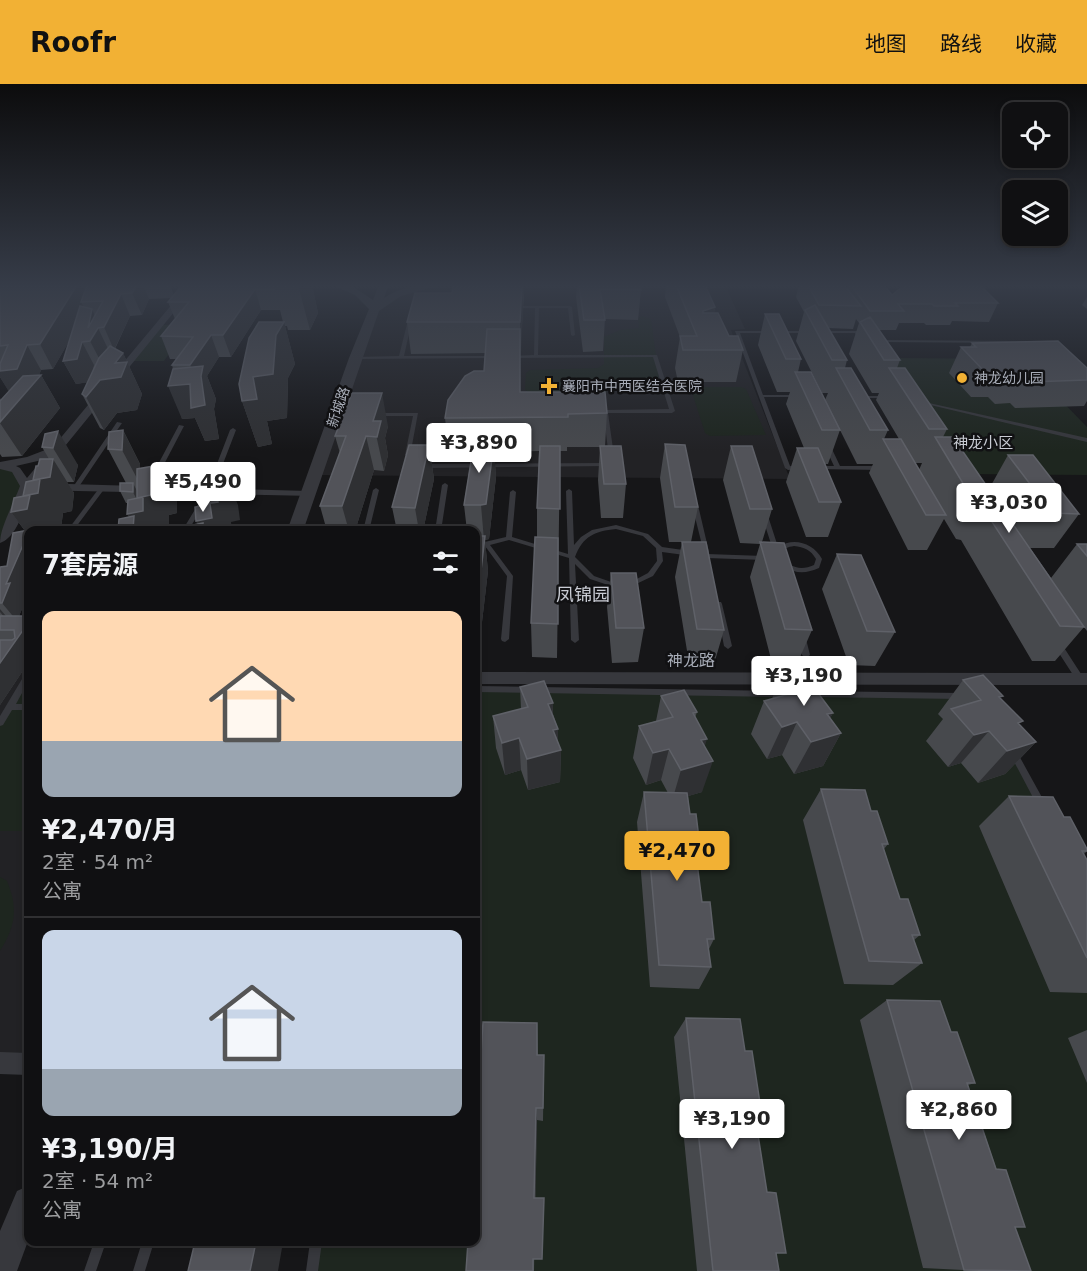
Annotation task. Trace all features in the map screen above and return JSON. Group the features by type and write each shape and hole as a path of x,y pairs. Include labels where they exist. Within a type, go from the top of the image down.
{"street":[{"path":"0,540 12,524 26,486 146,340"},
{"name":"新城路","path":"297,526 342,414 363,340"},
{"path":"0,465 46,455 62,442"},
{"path":"0,465 16,470 26,486"},
{"path":"26,486 309,494"},
{"name":"神龙路","path":"480,678 1083,679"},
{"path":"0,1063 24,1064"},
{"path":"0,1271 24,1212"}],"lane":[{"path":"401,358 405,340"},
{"path":"536,340 536,357"},
{"path":"740,340 788,468 888,468 882,458"},
{"path":"861,340 868,351"},
{"path":"867,340 1033,342"},
{"path":"356,358 655,356 672,411 605,411 612,465 417,466"},
{"path":"762,396 803,396 798,386"},
{"path":"848,397 898,397"},
{"path":"909,400 1087,440"},
{"path":"370,414 416,414 406,466"},
{"path":"76,487 119,423"},
{"path":"148,489 181,426"},
{"path":"188,526 209,491 233,430"},
{"path":"823,437 837,468"},
{"path":"439,526 445,485"},
{"path":"74,526 102,488"},
{"path":"367,526 376,490"},
{"path":"509,538 513,492"},
{"path":"569,492 574,640"},
{"path":"694,502 710,567"},
{"path":"761,507 782,570"},
{"path":"480,545 509,538 572,557 585,573 595,579 621,584 640,581 655,573 660,565 659,549 653,540 630,529 609,528 590,532 580,539 572,557"},
{"path":"486,543 510,576 505,639"},
{"path":"659,549 707,556 779,559 787,567 800,571 813,569 819,563 817,554 801,545 782,547 778,554 779,559"},
{"path":"718,601 728,646"},
{"path":"800,634 806,655"},
{"path":"1055,640 1083,679"},
{"path":"0,723 24,683"},
{"path":"480,688 795,694"},
{"path":"807,694 969,697"},
{"path":"10,707 24,706"},
{"path":"1008,741 1046,815"},
{"path":"90,1271 99,1246"},
{"path":"139,1271 147,1246"},
{"path":"312,1271 315,1246"}],"shaded area":[{"path":"146,340 178,340 164,361 129,361"},
{"name":"襄阳市中西医结合医院","path":"364,340 735,340 790,479 315,475"},
{"path":"604,340 654,340 659,378 654,382 619,383 601,395 534,395 525,390 526,373 530,370 598,368 604,364"},
{"path":"890,358 1021,359 1087,427 1087,475 969,474"},
{"path":"696,387 746,389 766,435 710,436 705,433 691,389"},
{"path":"0,465 16,470 26,486 12,524 0,539"},
{"path":"0,630 24,630 24,1064 0,1063"},
{"path":"24,683 24,831 0,831 0,722"},
{"path":"480,689 969,697 984,703 1087,894 1087,1271 312,1271 315,1246 480,1246"},
{"path":"0,877 7,881 11,891 14,916 0,951"}],"building":[{"path":"0,340 42,340 40,344 27,345 17,369 0,371 0,364 8,345 0,346"},
{"path":"69,340 90,340 82,342 77,359 63,361"},
{"path":"190,340 207,340 190,365 172,365"},
{"path":"248,340 276,340 273,374 253,377 257,399 242,401 239,384"},
{"path":"486,340 520,340 520,392 605,392 607,413 568,414 568,417 445,418 448,400 465,376 474,371 484,371"},
{"path":"681,340 740,340 743,350 683,350"},
{"path":"777,340 792,340 801,359 786,359"},
{"path":"821,340 836,340 847,360 832,360"},
{"path":"872,340 886,340 900,360 884,360"},
{"path":"1058,341 1087,368 1087,380 1029,382 1024,377 1009,377 1002,371 984,371 961,347 976,347 972,343"},
{"path":"110,346 123,353 115,363 127,362 121,377 100,380 86,397 82,394 99,358"},
{"path":"203,366 201,376 205,405 191,408 190,384 168,386 173,369"},
{"path":"836,368 851,368 888,430 870,430"},
{"path":"889,368 905,368 947,429 929,429"},
{"path":"795,372 811,372 840,430 822,430"},
{"path":"41,375 0,422 0,401 23,376"},
{"path":"352,393 382,393 373,421 381,421 377,437 366,436 342,506 320,506 346,436 335,436"},
{"path":"123,430 122,450 108,449 109,432"},
{"path":"58,431 53,448 42,447 45,434"},
{"path":"935,437 953,437 1084,627 1060,626 981,505 976,505"},
{"path":"883,439 901,439 946,515 926,515"},
{"path":"474,443 494,443 486,504 464,505"},
{"path":"665,444 685,445 698,507 675,507"},
{"path":"409,445 429,445 415,508 392,507"},
{"path":"540,446 560,446 560,509 537,508"},
{"path":"600,446 621,446 626,484 604,484"},
{"path":"731,446 752,446 772,509 750,509"},
{"path":"797,448 818,448 841,502 819,502"},
{"path":"1008,455 1033,455 1079,514 1052,513"},
{"path":"40,459 53,459 50,477 33,480 36,466"},
{"path":"160,465 160,479 151,480 151,495 137,498 137,469"},
{"path":"224,471 226,485 209,488 208,474"},
{"path":"40,479 38,493 23,496 26,482"},
{"path":"120,483 133,483 133,492 120,491"},
{"path":"216,488 218,502 204,504 202,490"},
{"path":"30,495 27,509 11,512 14,498"},
{"path":"143,497 143,511 127,514 128,500"},
{"path":"210,504 212,518 196,521 195,507"},
{"path":"134,516 133,526 118,526 119,519"},
{"path":"24,531 24,545 6,584 10,583 2,603 0,603 0,567 7,566 13,533"},
{"path":"480,536 485,536 480,579"},
{"path":"535,537 558,538 558,624 531,623"},
{"path":"682,542 706,542 724,630 697,629"},
{"path":"760,542 784,543 812,630 785,629"},
{"path":"1077,544 1087,544 1087,556"},
{"path":"837,554 861,555 895,632 867,631"},
{"path":"611,573 636,573 644,628 616,628"},
{"path":"0,616 24,616 24,629 0,663 0,640 15,638 14,630 0,630"},
{"path":"804,667 819,688 815,689 833,713 827,714 841,733 811,742 797,722 782,727 764,701 796,692 782,673"},
{"path":"983,675 1003,696 999,697 1023,721 1018,723 1036,742 1007,751 989,731 974,735 951,709 981,700 963,680"},
{"path":"544,681 553,703 548,704 558,729 553,730 561,750 527,759 519,738 502,743 493,716 528,707 520,687"},
{"path":"684,690 697,712 693,713 707,739 701,740 713,761 681,770 669,749 653,753 639,726 673,717 661,696"},
{"path":"821,789 865,790 871,811 877,811 888,844 882,844 900,899 908,899 920,935 912,935 922,963 869,961"},
{"path":"644,792 687,793 690,814 696,814 700,847 695,847 702,902 710,902 714,939 707,939 711,967 659,965"},
{"path":"1009,796 1053,797 1064,817 1070,817 1087,849 1087,851 1082,851 1087,860 1087,958"},
{"path":"887,1000 940,1001 951,1032 957,1032 975,1083 967,1083 996,1169 1006,1170 1025,1227 1015,1227 1031,1271 964,1270"},
{"path":"686,1018 740,1019 745,1051 752,1051 760,1103 753,1103 767,1192 776,1193 786,1253 776,1253 779,1271 713,1271"},
{"path":"483,1022 537,1023 537,1055 544,1055 543,1108 536,1108 534,1198 544,1198 542,1259 533,1259 533,1271 466,1271 468,1246 480,1246 480,1070"},
{"path":"194,1246 255,1246 250,1271 188,1271"}],"place":[{"name":"神龙幼儿园","path":"962,378"},
{"name":"襄阳市中西医结合医院","path":"549,386"}],"district":[{"name":"神龙小区","path":"983,443"},
{"name":"凤锦园","path":"583,595"}]}
